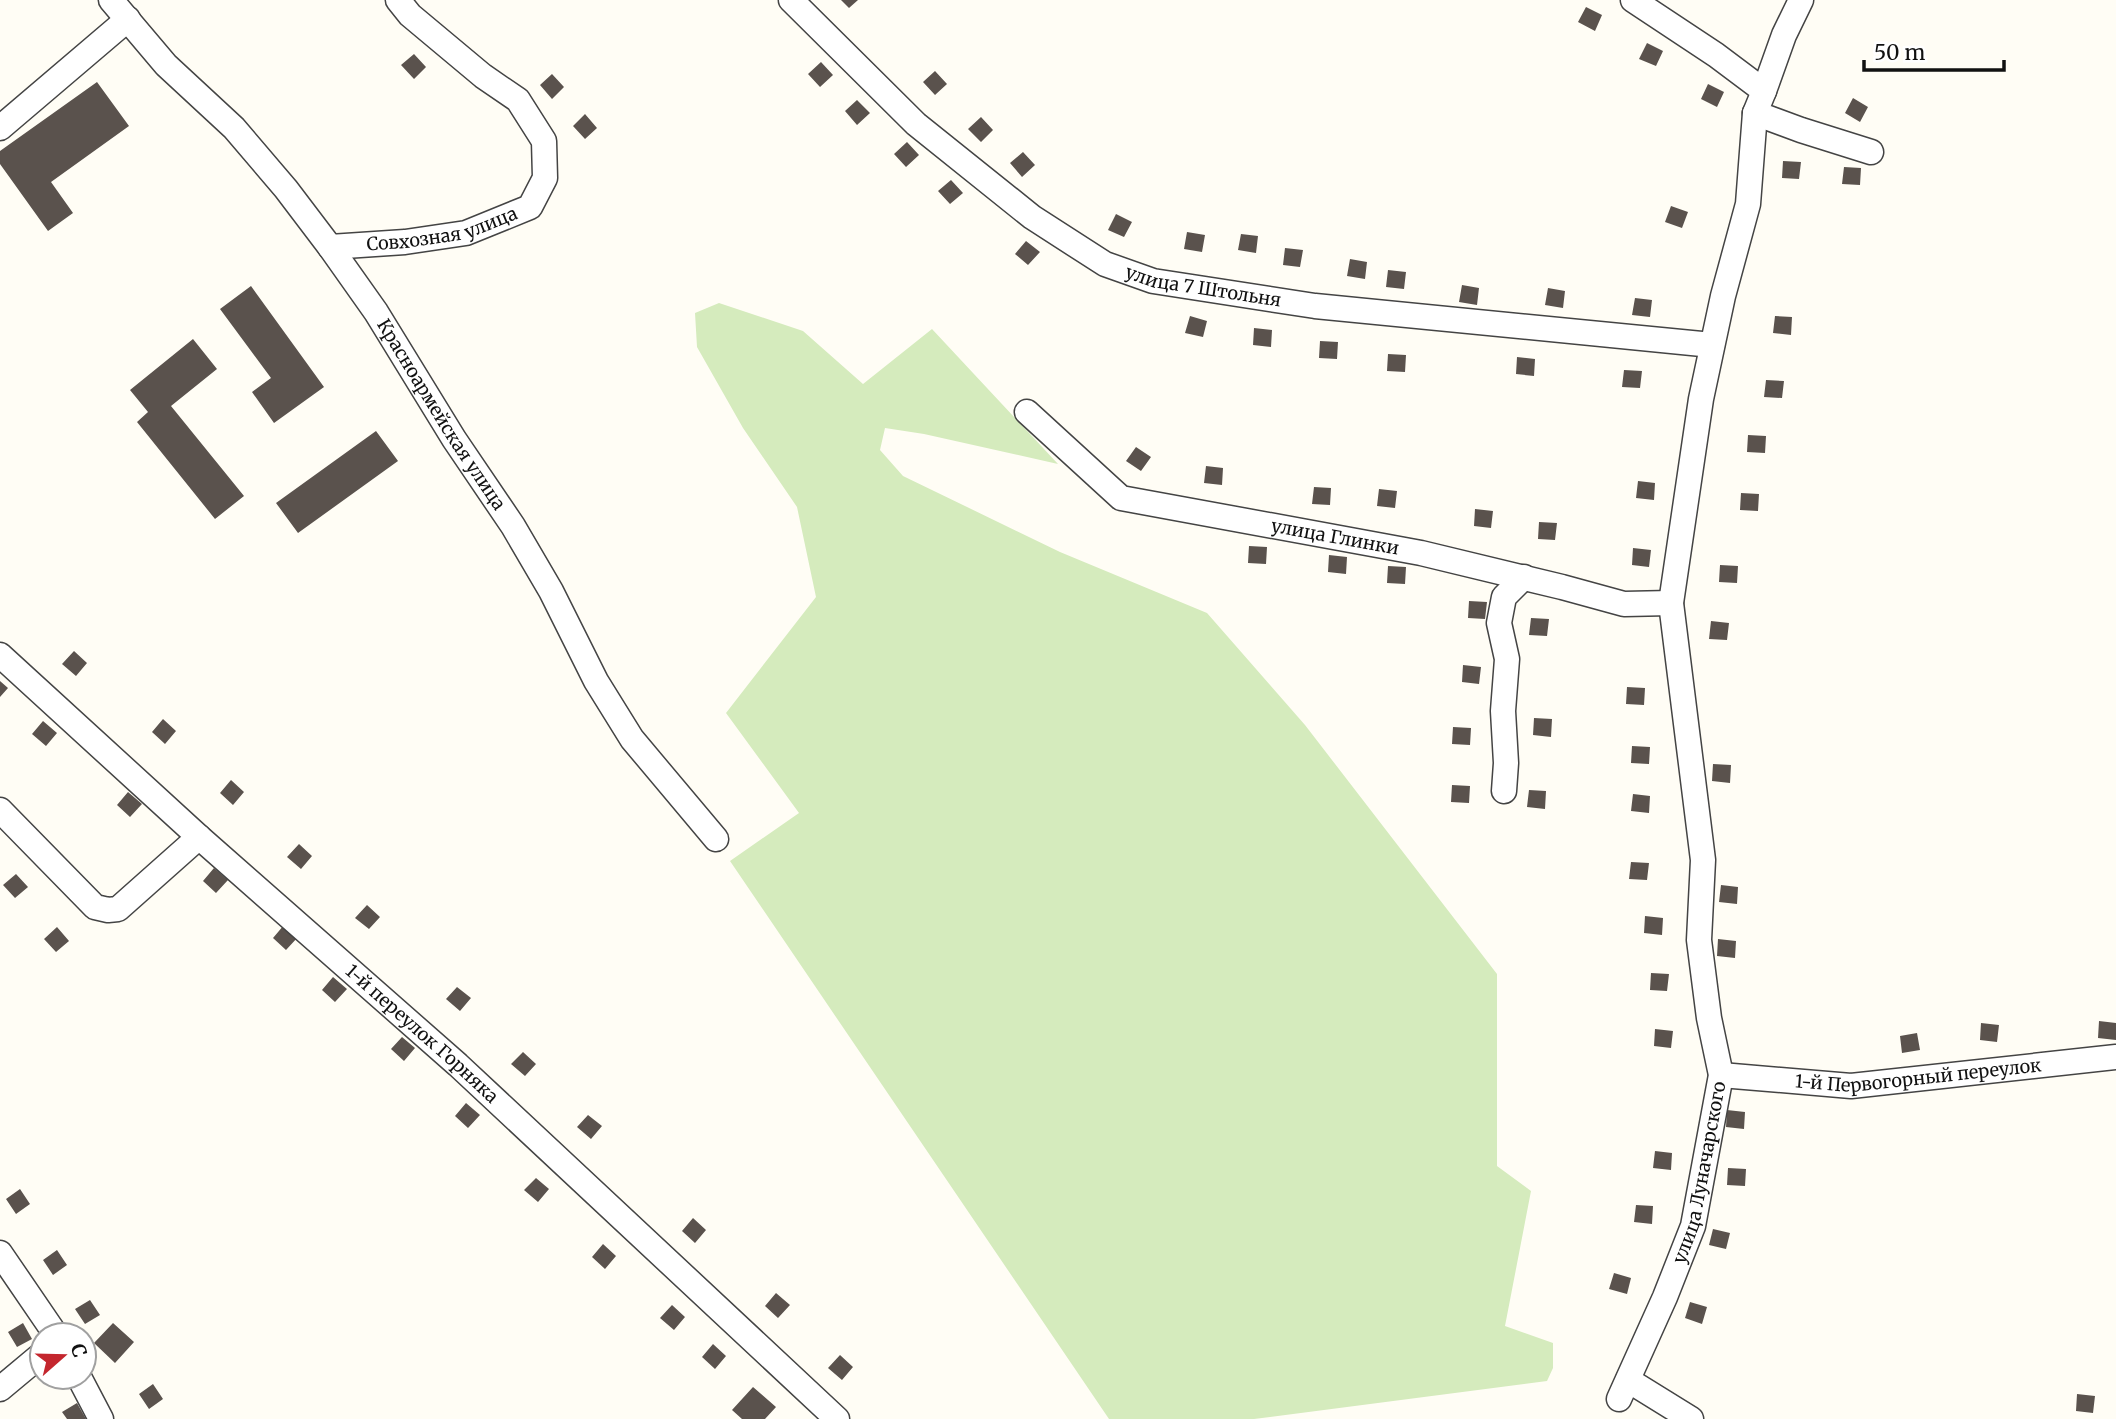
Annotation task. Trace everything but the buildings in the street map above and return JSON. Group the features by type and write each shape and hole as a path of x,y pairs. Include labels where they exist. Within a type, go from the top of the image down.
{"street":[{"name":"Красноармейская улица","path":"111,0 166,65 234,128 330,247 376,312 453,439 513,526 551,591 596,681 632,739 716,839"},
{"name":"Совхозная улица","path":"330,247 405,242 466,233 530,207 545,178 544,141 518,100 484,76 410,15 398,0"},
{"name":"улица 7 Штольня","path":"791,0 916,124 1031,217 1105,264 1153,281 1315,306 1712,345"},
{"path":"1633,0 1705,48 1760,102 1801,130 1871,152"},
{"path":"1671,603 1701,399 1723,296 1748,204 1760,102 1784,35 1801,0"},
{"path":"0,128 128,19"},
{"name":"улица Глинки","path":"1027,412 1121,498 1421,553 1624,604 1671,603"},
{"path":"1504,791 1506,763 1503,711 1507,659 1499,623 1504,597 1524,577"},
{"name":"улица Луначарского","path":"1671,603 1703,860 1699,940 1709,1018 1721,1075 1692,1226 1665,1297 1623,1389 1691,1419"},
{"name":"1-й переулок Горняка","path":"0,655 199,837 458,1065 837,1419"},
{"path":"0,810 95,907 108,911 118,909 199,837"},
{"name":"1-й Первогорный переулок","path":"1721,1075 1852,1086 2116,1057"},
{"path":"0,1253 46,1321"},
{"path":"0,1389 28,1366"},
{"path":"86,1391 101,1419"}],"green space":[{"path":"719,303 803,331 863,384 932,329 1058,464 885,428 880,450 903,476 1060,552 1207,613 1305,725 1497,974 1497,1166 1531,1191 1505,1326 1553,1343 1553,1368 1547,1381 1254,1419 1109,1419 730,861 799,813 726,713 816,597 797,507 743,428 697,347 695,313"}]}
